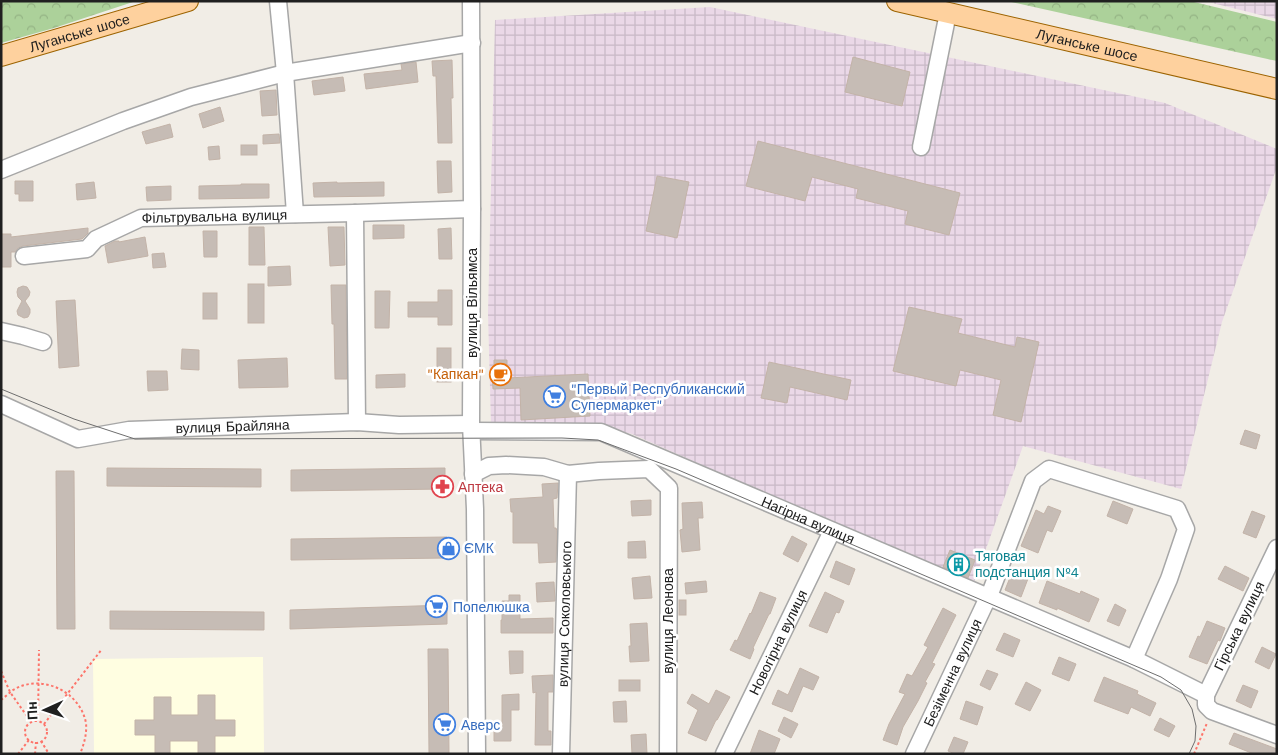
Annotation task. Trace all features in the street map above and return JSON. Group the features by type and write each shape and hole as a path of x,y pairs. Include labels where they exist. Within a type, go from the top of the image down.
{"main road":[{"name":"Луганське шосе","path":"1,56 188,1"},
{"name":"Луганське шосе","path":"897,1 1277,89"}],"street":[{"name":"Фільтрувальна вулиця","path":"278,1 295,214"},
{"name":"вулиця Вільямса","path":"471,1 471,427 476,562 478,754"},
{"path":"921,147 948,13"},
{"path":"1,170 123,121 191,97 285,74 472,43"},
{"name":"Фільтрувальна вулиця","path":"24,256 86,249 96,238 141,218 472,209"},
{"path":"355,213 357,422"},
{"path":"1,331 43,342"},
{"name":"вулиця Брайляна","path":"1,404 78,439 129,430 357,422 471,427"},
{"name":"Нагірна вулиця","path":"471,427 600,432 832,531 989,594 1134,659 1208,704 1277,735"},
{"path":"473,474 489,466 506,465 544,468 568,474"},
{"path":"989,594 1032,482 1049,469 1177,509 1186,529 1169,578 1134,659"},
{"name":"вулиця Леонова","path":"568,474 649,470 669,488 668,754"},
{"name":"вулиця Соколовського","path":"561,754 568,474"},
{"name":"Новогірна вулиця","path":"724,754 832,531"},
{"name":"Гірська вулиця","path":"1208,704 1277,548"},
{"name":"Безіменна вулиця","path":"914,754 989,594"}],"path":[{"path":"44,724 102,649"},
{"path":"38,721 39,650"},
{"path":"1,671 10,692 32,722"},
{"path":"1,700 13,690 27,684 42,683 57,687 68,694 80,708 86,724 86,740 80,754"},
{"path":"1194,754 1208,704"},
{"path":"38,721 44,724 47,731 45,738 36,742 29,740 26,730 28,724 38,721"},
{"path":"18,754 29,740"},
{"path":"41,741 49,754"},
{"path":"35,754 36,742"}],"shaded area":[{"path":"1204,1 1277,1 1277,19"},
{"path":"710,7 1165,103 1277,149 1277,167 1222,322 1181,489 1023,446 973,585 632,434 597,425 491,425 488,313 495,20"},
{"path":"263,657 264,754 94,754 93,659"}],"green space":[{"path":"1,1 136,1 1,43"},
{"path":"1007,1 1190,1 1277,22 1277,61"}],"building":[{"path":"853,57 910,72 902,106 845,92"},
{"path":"452,60 452,143 438,143 436,76 433,76 432,61"},
{"path":"416,62 418,82 366,89 364,74 402,70 401,64"},
{"path":"343,77 345,91 314,95 312,81"},
{"path":"276,90 277,115 262,116 260,91"},
{"path":"220,107 224,121 203,128 199,114"},
{"path":"170,124 173,137 146,144 142,132"},
{"path":"279,134 280,143 263,144 263,135"},
{"path":"758,141 960,193 949,235 905,224 908,211 856,198 858,189 812,177 805,201 746,186"},
{"path":"241,145 257,145 257,155 241,155"},
{"path":"219,146 220,159 209,160 208,147"},
{"path":"437,161 451,161 452,192 438,193"},
{"path":"657,176 689,182 677,238 646,231"},
{"path":"15,181 33,181 33,201 19,201 19,194 15,194"},
{"path":"94,182 96,198 77,200 76,184"},
{"path":"384,182 384,196 314,197 313,183"},
{"path":"269,184 269,198 199,199 199,186"},
{"path":"171,186 171,200 147,201 146,187"},
{"path":"373,225 404,225 404,238 373,239"},
{"path":"249,227 264,227 265,265 249,265"},
{"path":"328,227 344,227 345,265 330,266"},
{"path":"88,228 88,233 82,239 18,248 15,252 11,252 11,267 1,267 1,234 11,234 11,237"},
{"path":"451,228 452,259 439,259 438,229"},
{"path":"203,231 217,231 217,257 204,257"},
{"path":"145,237 148,256 108,263 105,246 115,241 119,242"},
{"path":"164,253 166,267 153,268 152,254"},
{"path":"290,266 291,285 268,286 268,267"},
{"path":"248,284 264,284 264,323 248,323"},
{"path":"331,285 346,285 347,379 335,379"},
{"path":"27,287 30,292 25,301 30,309 30,313 28,317 24,318 18,315 17,311 22,301 18,297 17,292 18,288"},
{"path":"438,290 452,290 452,325 438,325 438,317 408,317 408,302 438,302"},
{"path":"375,291 390,291 389,328 375,328"},
{"path":"203,293 217,293 217,319 203,319"},
{"path":"75,300 79,366 59,368 56,301"},
{"path":"909,307 962,319 958,333 1015,347 1017,337 1039,342 1021,422 993,415 1001,380 960,370 956,386 893,371"},
{"path":"437,348 451,348 451,382 437,382"},
{"path":"182,349 199,350 199,370 181,369"},
{"path":"287,358 288,387 239,388 238,360"},
{"name":"\"Первый Республиканский Супермаркет\"","path":"494,360 507,360 507,378 588,374 590,416 521,420 520,388 493,389 492,374 494,374"},
{"path":"769,362 851,380 847,400 790,387 787,403 761,398"},
{"path":"147,371 167,371 168,390 148,391"},
{"path":"405,374 405,387 376,388 376,375"},
{"path":"1245,430 1260,435 1256,449 1240,444"},
{"path":"107,468 261,469 261,487 107,486"},
{"path":"445,468 445,489 291,491 291,470"},
{"path":"56,471 74,471 75,629 57,629"},
{"path":"558,483 557,498 553,499 554,528 557,531 556,562 539,563 538,543 513,543 513,512 511,512 510,499 543,497 542,484"},
{"path":"651,500 651,515 632,516 631,501"},
{"path":"1113,501 1133,509 1127,524 1107,516"},
{"path":"702,502 703,518 698,518 700,550 682,552 680,530 683,529 682,503"},
{"path":"1048,506 1061,511 1052,532 1047,530 1038,553 1021,546 1036,510 1044,514"},
{"path":"1252,511 1265,516 1256,538 1243,533"},
{"path":"792,536 807,544 798,562 783,554"},
{"path":"447,537 448,558 291,560 291,539"},
{"path":"645,541 646,558 628,558 628,542"},
{"name":"Тяговая подстанция №4","path":"950,550 975,560 968,578 943,567"},
{"path":"836,561 855,569 849,585 830,577"},
{"path":"1225,566 1249,578 1243,591 1218,579"},
{"path":"1013,570 1029,576 1021,597 1005,590"},
{"path":"650,576 652,598 634,599 632,578"},
{"path":"706,581 707,592 686,594 685,583"},
{"path":"1047,581 1080,594 1081,591 1099,599 1089,622 1057,608 1057,610 1039,603"},
{"path":"554,582 555,601 537,602 536,583"},
{"path":"760,592 776,598 753,648 750,659 730,650 735,640 737,641 751,614"},
{"path":"825,592 844,601 839,613 836,612 827,633 809,626"},
{"path":"509,595 520,595 520,619 553,618 553,633 501,633 502,601 509,601"},
{"path":"679,600 686,600 686,615 679,615"},
{"path":"1115,604 1126,610 1119,626 1107,621"},
{"path":"447,605 447,624 290,629 290,610"},
{"path":"943,608 956,615 932,663 935,664 925,682 927,683 903,727 897,745 883,740 905,694 899,692 907,674 912,676 928,647 924,645"},
{"path":"110,611 264,612 264,630 110,629"},
{"path":"1207,621 1225,628 1207,664 1189,657"},
{"path":"647,623 649,661 630,662 630,624"},
{"path":"1004,633 1020,640 1013,657 996,650"},
{"path":"1262,647 1276,654 1269,669 1255,662"},
{"path":"428,649 448,649 449,754 429,754"},
{"path":"509,651 523,651 523,673 510,674"},
{"path":"1059,657 1076,664 1069,681 1052,674"},
{"path":"800,668 819,677 813,690 803,686 792,712 772,704 778,690 788,695"},
{"path":"987,670 998,674 990,690 980,685"},
{"path":"553,675 553,692 548,692 548,731 551,731 551,745 535,745 536,692 533,693 532,676"},
{"path":"1104,677 1138,691 1137,694 1156,703 1150,716 1131,707 1128,714 1094,701"},
{"path":"619,680 640,680 640,691 619,691"},
{"path":"1026,682 1041,690 1030,711 1015,704"},
{"path":"1243,685 1258,691 1251,708 1236,701"},
{"path":"716,690 730,697 706,741 688,733 698,710 687,703 692,694 709,704"},
{"path":"519,694 519,710 511,710 511,741 494,741 494,726 502,726 502,695"},
{"path":"198,695 215,695 215,720 235,720 235,736 215,736 215,754 198,754 198,741 170,741 170,754 155,754 155,735 135,735 135,720 154,720 154,697 171,697 171,715 198,715"},
{"path":"626,701 627,722 614,722 613,702"},
{"path":"966,701 983,707 977,725 960,719"},
{"path":"784,717 798,724 791,738 778,731"},
{"path":"1160,718 1175,726 1169,737 1154,730"},
{"path":"759,730 780,739 774,754 750,754"},
{"path":"1234,733 1277,749 1277,754 1254,754 1229,744"},
{"path":"646,734 647,754 632,754 631,735"},
{"path":"954,737 968,742 963,754 955,754 948,751"}],"tram line":[{"path":"1,389 74,419 135,439 562,438 598,440 676,469 1161,677 1181,690 1192,709 1196,726 1195,741 1189,754"}],"place":[{"name":"\"Капкан\"","path":"500,374"},
{"name":"\"Первый Республиканский Супермаркет\"","path":"555,397"},
{"name":"Аптека","path":"442,487"},
{"name":"ЄМК","path":"448,548"},
{"name":"Тяговая подстанция №4","path":"959,564"},
{"name":"Попелюшка","path":"437,607"},
{"name":"Аверс","path":"445,725"}]}
